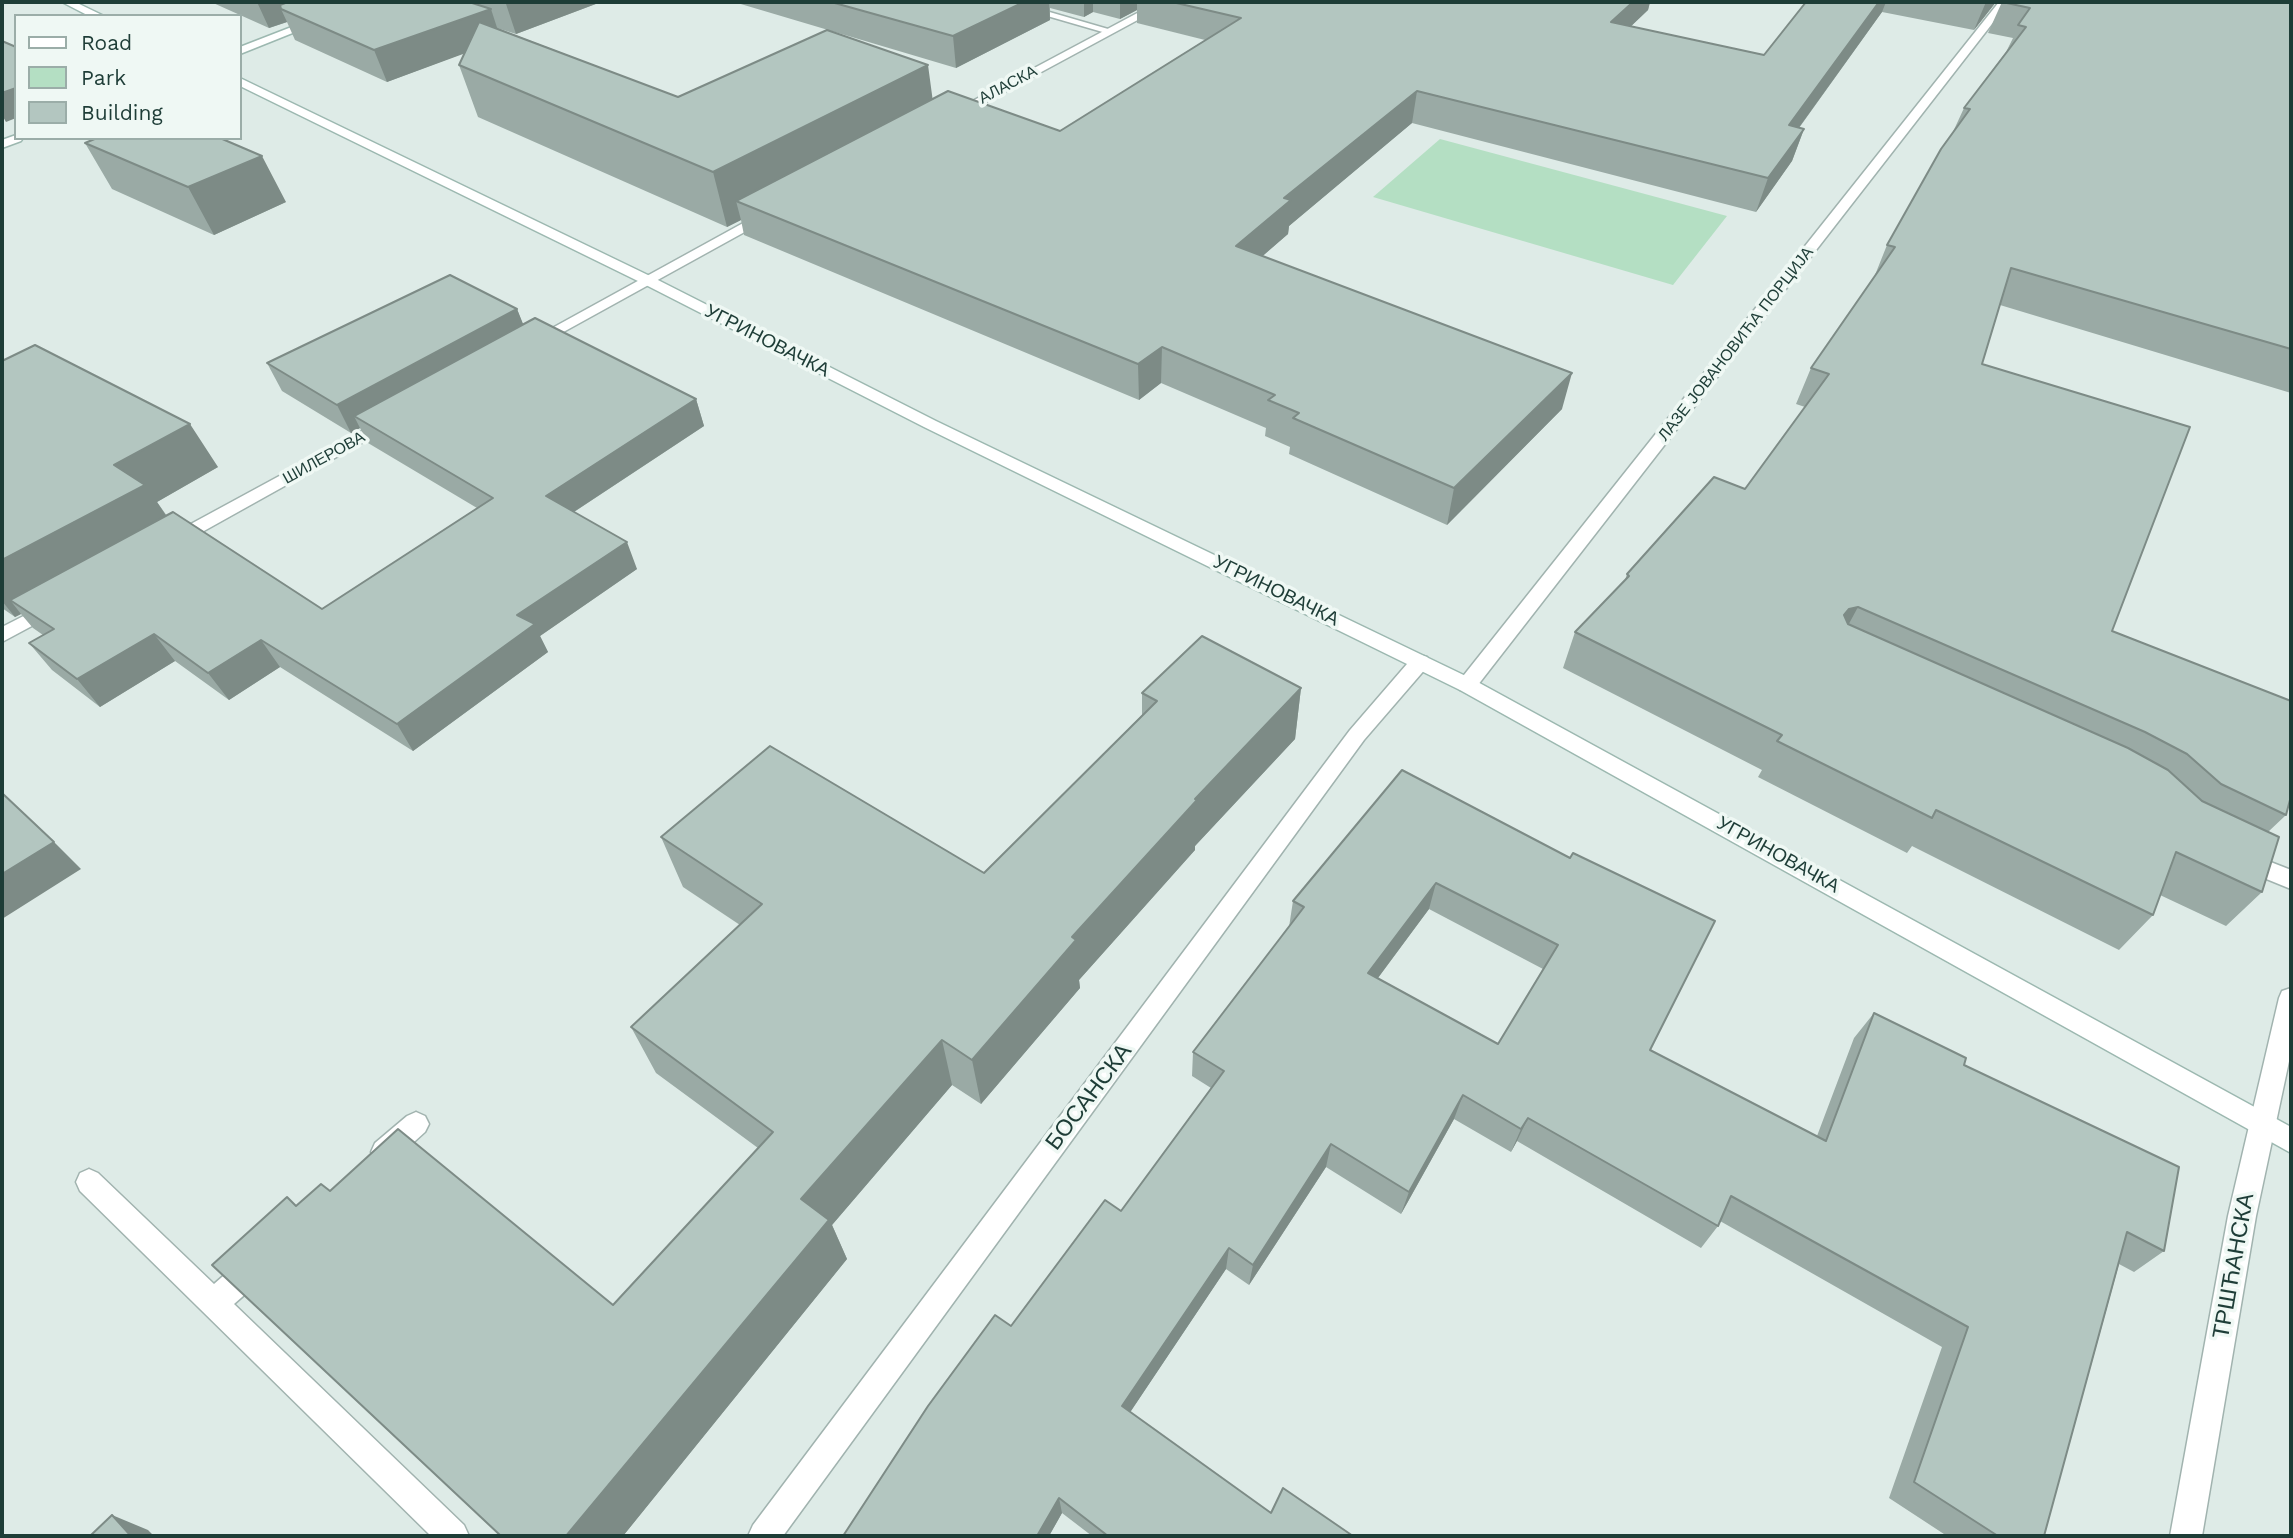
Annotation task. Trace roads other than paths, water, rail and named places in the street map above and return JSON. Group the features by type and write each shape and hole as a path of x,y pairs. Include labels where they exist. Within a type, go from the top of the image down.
{"street":[{"path":"67,2 94,14"},
{"path":"242,50 365,2"},
{"path":"1004,2 1110,31"},
{"name":"АЛАСКА","path":"941,121 1166,2"},
{"name":"ЛАЗЕ ЈОВАНОВИЋА ПОРЦИЈА","path":"1467,685 2004,2"},
{"name":"УГРИНОВАЧКА","path":"242,83 648,280 930,424 1467,685 2291,1141"},
{"path":"524,348 776,209"},
{"name":"ШИЛЕРОВА","path":"160,548 403,414"},
{"path":"2,635 63,602"},
{"name":"БОСАНСКА","path":"764,1536 1357,735 1420,662"},
{"path":"2224,852 2291,880"},
{"name":"ТРШЋАНСКА","path":"2186,1536 2242,1216 2291,998"},
{"path":"366,1169 416,1124"},
{"path":"89,1182 453,1536"},
{"path":"213,1304 274,1250"}]}
